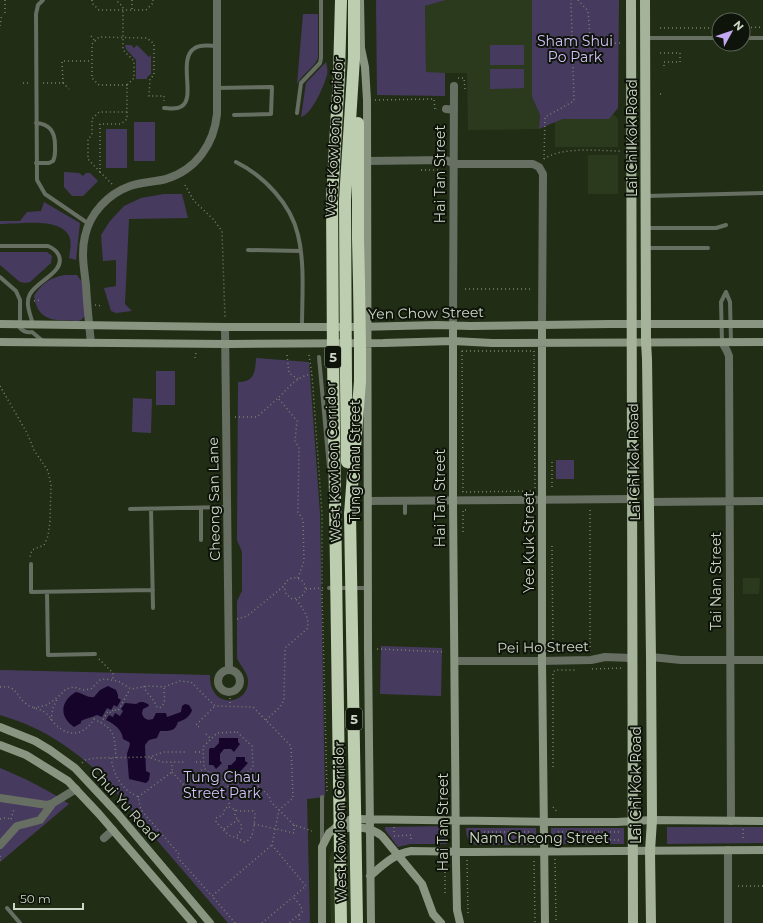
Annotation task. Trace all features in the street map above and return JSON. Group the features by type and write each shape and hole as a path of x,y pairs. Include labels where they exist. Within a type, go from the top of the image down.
{"highway":[{"name":"West Kowloon Corridor","path":"341,0 340,57 332,215 332,358 336,515 341,923"},
{"name":"West Kowloon Corridor","path":"354,0 356,54 348,140 344,208 346,418 350,514 357,923"},
{"path":"350,514 360,381 358,67 356,54"}],"main road":[{"name":"Tung Chau Street","path":"360,0 356,54 365,67 368,162 368,588 371,923"},
{"name":"Lai Chi Kok Road","path":"631,0 633,923"},
{"name":"Lai Chi Kok Road","path":"645,0 646,342 652,820 650,850 650,923"},
{"name":"Yen Chow Street","path":"0,324 225,327 763,324"},
{"name":"Hai Tan Street","path":"453,325 456,851 457,910 460,923"},
{"name":"Yee Kuk Street","path":"542,325 542,661 545,923"},
{"name":"Yen Chow Street","path":"0,342 226,344 453,341 763,342"},
{"name":"Chui Yu Road","path":"0,727 34,741 55,753 75,768 117,813 210,923"},
{"name":"Chui Yu Road","path":"0,745 26,755 68,780 193,923"},
{"path":"322,923 322,846 329,833 346,821 360,818 369,819"},
{"name":"Nam Cheong Street","path":"369,819 531,822 632,822 652,820 763,821"},
{"path":"333,830 370,828 382,836 422,884 433,914 441,923"},
{"name":"Nam Cheong Street","path":"370,876 397,855 411,851 456,851 533,855 544,851 556,855 650,850 763,850"}],"street":[{"path":"91,343 83,254 85,236 89,224 103,204 117,192 138,183 156,181 174,176 196,162 208,146 214,131 217,114 217,0"},
{"name":"Hai Tan Street","path":"453,325 454,164 446,109 454,82"},
{"path":"368,162 446,160 454,164 536,165"},
{"name":"Yee Kuk Street","path":"536,165 539,166 543,174 542,325"},
{"name":"Cheong San Lane","path":"225,327 229,670"},
{"name":"Tai Nan Street","path":"722,342 729,356 731,821"},
{"path":"368,501 453,502 631,499"},
{"path":"649,502 763,501"},
{"name":"Pei Ho Street","path":"455,661 542,661 591,660 605,657 632,658"},
{"path":"651,657 664,657 681,660 763,660"},
{"path":"0,845 16,826 40,820 53,803 76,789"},
{"path":"0,798 43,804 53,803"},
{"path":"104,838 113,830"},
{"path":"728,850 728,923"}],"lane":[{"path":"43,0 38,5 36,14 37,180 42,190 50,198 89,224"},
{"path":"297,113 301,83 320,63 321,0"},
{"path":"645,38 711,38"},
{"path":"751,38 763,38"},
{"path":"164,108 178,108 185,104 187,96 187,60 192,51 200,46 217,46"},
{"path":"340,57 356,54"},
{"path":"217,88 272,87 271,114 234,114"},
{"path":"36,123 42,123 48,126 52,130 55,137 55,154 53,161 36,163"},
{"path":"236,162 245,166 264,181 278,196 291,215 298,234 301,251 302,326"},
{"path":"646,196 763,193"},
{"path":"355,202 368,203"},
{"path":"646,228 716,228 726,225"},
{"path":"0,246 48,246 59,254 60,262 58,269 30,294 27,305 32,324"},
{"path":"646,248 708,248"},
{"path":"248,250 301,251"},
{"path":"0,277 16,291 20,300 20,328 23,331 32,332 44,342"},
{"path":"722,342 721,302 726,292 730,302 731,342"},
{"path":"318,357 328,457 336,515"},
{"path":"405,502 406,513"},
{"path":"130,509 228,507"},
{"path":"201,508 201,540"},
{"path":"151,509 153,608"},
{"path":"31,564 31,592 153,590"},
{"path":"329,588 368,588"},
{"path":"47,592 48,655 95,654"},
{"path":"322,797 322,846"},
{"path":"7,908 20,923"}],"path":[{"path":"0,26 4,14 5,0"},
{"path":"92,0 92,3 99,10 146,10 153,3 153,0"},
{"path":"116,0 123,7 123,10 123,37 123,50 134,61 134,78 127,85 99,85 92,78 92,44 99,37 123,37 147,38 154,44 154,75 150,79 150,96 164,96 164,108"},
{"path":"132,0 132,10"},
{"path":"544,159 544,117 574,101 570,0"},
{"path":"578,0 588,11 590,36 599,44 621,43"},
{"path":"751,28 763,27"},
{"path":"660,28 711,28"},
{"path":"91,36 95,41"},
{"path":"660,53 680,53 680,62 664,62 664,67"},
{"path":"69,89 63,83 62,61 92,61"},
{"path":"454,82 464,78 465,89"},
{"path":"23,83 63,83"},
{"path":"100,172 100,124 121,124 126,119 127,85"},
{"path":"367,100 434,99 435,110 446,109"},
{"path":"112,184 88,160 88,140 92,135 92,119 99,112 127,112"},
{"path":"536,165 544,159 559,152 621,151"},
{"path":"185,185 194,201 213,219 222,232 225,318"},
{"path":"465,289 532,289"},
{"path":"462,351 534,351 535,491 463,492 462,351"},
{"path":"288,355 289,372 298,379"},
{"path":"310,355 322,514 322,588 327,797"},
{"path":"234,417 257,417 298,379 312,374"},
{"path":"0,386 27,433 34,450 48,471 51,485 48,536 44,546 32,550 30,557 31,564"},
{"path":"278,398 297,421 295,441 299,448 298,512 303,520 304,534 304,561 298,578"},
{"path":"552,459 552,490"},
{"path":"596,507 590,507 590,651 596,651"},
{"path":"463,533 463,510 471,510"},
{"path":"552,545 553,644 555,651 562,651"},
{"path":"237,619 247,616 284,586 291,578 298,578 303,582 306,589 303,596 296,599 287,596 284,586"},
{"path":"306,589 321,588"},
{"path":"266,720 284,700 285,648 307,629 308,626 306,615 296,599"},
{"path":"377,649 446,652"},
{"path":"95,654 113,673 113,681"},
{"path":"553,770 552,678 553,672 556,670"},
{"path":"34,708 48,705 64,690 74,687 88,690 100,680 105,679 123,683 131,689"},
{"path":"101,723 108,711 111,713 114,709 118,711 131,689 144,686 164,687 180,681 191,682 215,706 253,707 291,746 292,798 279,810 272,845 212,896"},
{"path":"144,686 156,706 159,708 164,704 164,687"},
{"path":"0,687 11,688 16,691 24,701 34,708 45,712 51,720 62,729 74,733 85,730 94,719 107,726 112,730 114,736 116,758"},
{"path":"51,720 53,708 58,697"},
{"path":"230,698 230,706"},
{"path":"199,727 196,725 215,706"},
{"path":"237,732 252,746 253,767 239,781 217,781 204,768 203,752 203,747 217,733 237,732"},
{"path":"206,734 211,739"},
{"path":"81,764 85,760 150,757 163,752 186,752"},
{"path":"196,752 203,752"},
{"path":"150,757 162,762 186,762"},
{"path":"111,758 112,766 119,780 128,791 138,797 141,810 179,854 178,858 235,923"},
{"path":"172,762 172,772 196,798 200,799 205,793"},
{"path":"196,762 203,762"},
{"path":"198,773 204,768"},
{"path":"138,797 172,772"},
{"path":"246,774 252,779"},
{"path":"184,786 191,780"},
{"path":"212,786 217,781"},
{"path":"228,782 228,789"},
{"path":"258,786 269,796 271,802 294,825 312,831"},
{"path":"228,799 229,808"},
{"path":"553,800 553,808 557,813 558,832 556,855 556,923"},
{"path":"12,819 16,801"},
{"path":"226,808 229,808 235,810 253,811 255,814 251,838 248,842 244,842 236,837 233,838 215,820 223,815 226,808"},
{"path":"235,810 235,816 242,823 236,837"},
{"path":"224,829 238,820"},
{"path":"472,821 472,852"},
{"path":"531,822 535,923"},
{"path":"254,824 294,833 294,825"},
{"path":"743,827 743,843"},
{"path":"472,832 531,832"},
{"path":"558,832 621,832"},
{"path":"394,836 411,836"},
{"path":"558,840 621,840"},
{"path":"472,841 531,841"},
{"path":"262,923 306,886 272,845"},
{"path":"0,856 0,860"},
{"name":"Hai Tan Street","path":"467,859 468,915"},
{"name":"Hai Tan Street","path":"445,860 445,894"},
{"path":"738,886 763,886"},
{"path":"289,923 302,912 301,906 293,897"},
{"path":"299,915 300,923"}],"shaded area":[{"path":"446,0 532,0 532,97 540,115 539,129 468,130 467,73 426,73 425,6"},
{"path":"613,114 618,119 618,147 555,147 555,121 563,119 609,119"},
{"path":"588,155 618,155 618,194 588,194"},
{"path":"743,578 760,578 759,594 743,594"},
{"path":"108,686 116,690 118,698 121,700 117,707 114,705 111,710 107,708 102,717 97,715 85,719 74,727 69,723 63,709 64,704 71,696 76,692 89,697 94,697 100,690"},
{"path":"140,702 148,704 149,706 143,709 142,713 143,717 148,720 153,719 156,713 166,713 167,717 181,712 182,706 185,704 189,705 192,710 185,719 178,722 175,728 169,731 160,731 157,738 149,740 145,745 146,771 150,773 149,780 146,783 129,779 127,754 130,744 123,739 121,732 117,727 106,720 109,715 113,717 115,713 120,716 123,711 121,709 125,703 136,704"},
{"path":"219,738 238,738 238,742 240,744 234,752 231,749 224,749 220,754 220,761 222,763 216,769 213,765 209,765 209,750 210,748 214,748 219,743"},
{"path":"236,757 245,757 245,761 248,763 235,777 231,773 228,773 228,765 231,765 236,760"},
{"path":"341,845 348,845 354,848 362,866 363,923 331,923 329,859 331,853"}],"green space":[{"path":"376,0 446,0 425,6 426,72 445,73 445,96 377,95"},
{"name":"Sham Shui Po Park","path":"532,0 619,0 618,108 609,119 563,119 539,129 540,115 532,97"},
{"path":"303,14 318,14 318,58 314,65 297,84"},
{"path":"125,45 131,45 134,48 137,45 149,57 151,55 151,74 147,77 147,79 136,79 136,60 126,49"},
{"path":"490,45 524,45 524,65 490,65"},
{"path":"326,62 327,75 323,86 309,111 301,117 306,83"},
{"path":"490,69 524,69 524,88 490,89"},
{"path":"134,122 155,122 155,161 134,161"},
{"path":"106,129 127,129 127,168 106,168"},
{"path":"64,172 79,173 83,176 86,173 90,173 98,181 83,196 72,196 64,187"},
{"path":"164,194 182,194 188,218 129,219 125,304 132,311 116,313 111,311 104,288 116,286 116,260 103,261 101,235 110,221 124,206 141,198"},
{"path":"44,202 80,223 76,260 69,258 71,244 69,236 64,230 57,226 38,223 0,224 0,221 20,221 27,212 41,211"},
{"path":"0,252 47,252 52,256 51,263 30,282 20,282 0,265"},
{"path":"65,275 77,275 84,285 85,316 78,321 55,320 49,318 44,316 39,311 36,305 34,296 40,288 51,279"},
{"name":"Tung Chau Street Park","path":"256,358 309,362 320,514 325,797 307,799 310,923 228,923 101,775 66,746 29,725 0,715 0,670 210,675 211,687 222,699 237,699 243,695 247,688 248,680 237,658 237,601 242,591 242,552 237,540 238,382 244,382 251,378 255,368"},
{"path":"156,371 175,371 175,405 156,405"},
{"path":"133,398 152,399 151,433 132,432"},
{"path":"556,460 574,460 574,479 556,479"},
{"path":"381,646 442,648 441,696 380,694"},
{"path":"0,768 35,784 69,804 0,862"},
{"path":"447,826 447,844 411,844 398,847 385,830 385,827"},
{"path":"667,827 763,827 763,843 667,844"},
{"path":"466,828 536,828 536,845 476,845 471,843 468,839"},
{"path":"551,828 624,828 624,844 551,844"}]}
